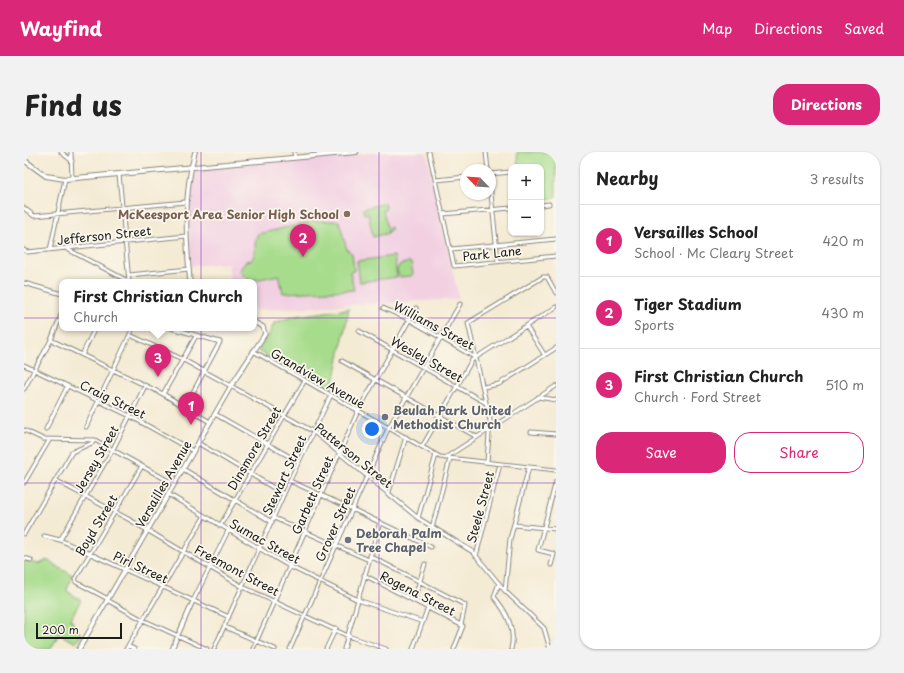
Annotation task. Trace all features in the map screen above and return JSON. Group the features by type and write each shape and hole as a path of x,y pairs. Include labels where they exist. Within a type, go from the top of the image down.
{"main road":[{"path":"24,159 46,176 72,179 356,152"}],"street":[{"path":"24,159 29,152"},
{"path":"61,152 72,161"},
{"path":"71,152 72,179"},
{"path":"190,279 186,236 186,202 195,152"},
{"path":"294,152 295,158"},
{"path":"429,152 451,249 556,239"},
{"path":"486,152 487,164"},
{"path":"496,173 508,172"},
{"path":"119,174 129,279"},
{"path":"436,180 460,178"},
{"path":"50,250 65,179"},
{"path":"492,200 498,262"},
{"path":"24,208 34,216 57,216 186,202"},
{"path":"544,205 549,204"},
{"path":"443,214 508,208"},
{"name":"Jefferson Street","path":"24,250 27,252 67,249 186,236"},
{"path":"67,249 123,279"},
{"name":"Park Lane","path":"451,249 454,266 556,256"},
{"path":"128,275 189,269"},
{"path":"487,462 490,420 468,323 543,277 547,277 556,293"},
{"path":"24,283 59,293"},
{"name":"Grover Street","path":"290,649 388,429 460,304"},
{"path":"422,447 472,360 556,307"},
{"name":"Williams Street","path":"383,308 410,320 476,358"},
{"name":"Garbett Street","path":"252,649 358,411 416,308"},
{"path":"24,389 36,370 59,320"},
{"name":"Versailles Avenue","path":"78,649 231,386 253,351 264,337 265,330 257,324"},
{"path":"526,326 544,354"},
{"path":"82,355 94,331"},
{"path":"86,427 132,331"},
{"path":"180,331 220,342 185,407"},
{"name":"Wesley Street","path":"359,331 486,403"},
{"name":"Patterson Street","path":"130,335 182,359 314,432 367,475 388,495 418,518 468,549 476,556 505,591 544,628 550,649"},
{"path":"163,394 196,336"},
{"path":"51,340 163,394 210,422"},
{"path":"483,387 499,384 544,354 556,348"},
{"name":"Grandview Avenue","path":"253,351 436,455 450,459 556,470"},
{"path":"342,361 477,437"},
{"name":"Craig Street","path":"24,364 68,387 130,416 193,451"},
{"name":"Dinsmore Street","path":"220,526 305,380"},
{"name":"Jersey Street","path":"60,540 113,449 144,386"},
{"path":"445,458 556,386"},
{"path":"46,429 68,387"},
{"name":"Stewart Street","path":"214,649 290,481 331,396"},
{"path":"538,398 556,400"},
{"path":"215,414 299,462"},
{"path":"24,431 43,439 95,440 174,484"},
{"path":"531,432 556,434"},
{"path":"388,495 406,438"},
{"path":"24,484 50,439"},
{"path":"24,534 72,452 92,444 95,440"},
{"path":"198,443 284,494"},
{"path":"418,518 436,455"},
{"path":"432,528 450,459"},
{"name":"Steele Street","path":"476,556 500,464"},
{"name":"Boyd Street","path":"107,599 76,582 75,579 142,466"},
{"path":"505,591 510,539 529,467"},
{"path":"183,469 272,522"},
{"name":"Freemont Street","path":"55,480 147,530 243,587 336,628 348,636 386,649"},
{"path":"290,481 380,522 430,547"},
{"path":"551,565 554,554 538,550 556,481"},
{"name":"Sumac Street","path":"168,494 204,517 289,566 358,600 423,622"},
{"path":"134,649 127,648 162,586 204,517"},
{"path":"274,518 369,560"},
{"path":"344,649 380,522"},
{"path":"514,525 556,529"},
{"path":"172,649 193,601 228,531"},
{"name":"Pirl Street","path":"44,536 60,540 229,617"},
{"path":"370,556 465,605 462,625 454,649"},
{"path":"24,558 31,560"},
{"path":"414,600 425,564"},
{"name":"Rogena Street","path":"364,575 462,625"},
{"path":"499,583 494,597 509,619 512,630 512,649"},
{"path":"107,599 143,620 207,649"},
{"path":"413,649 428,607"},
{"path":"225,626 275,649"},
{"path":"326,649 336,628"}],"shaded area":[{"path":"382,152 426,152 459,299 257,310 257,279 230,279 228,263 191,266 188,208 192,174 200,169"}],"green space":[{"path":"517,152 556,152 556,198 544,199 544,164 518,164"},
{"path":"385,203 386,209 383,210 387,228 391,227 391,230 387,231 388,233 373,237 368,213 364,214 363,209"},
{"path":"315,221 339,221 347,250 352,253 354,271 350,272 354,290 283,293 279,275 257,280 248,279 239,271 247,260 251,261 255,253 256,237 258,234"},
{"path":"394,256 397,277 360,282 357,261"},
{"path":"409,262 411,263 413,274 411,276 399,277 397,270 399,265"},
{"path":"349,309 332,392 258,351 268,337 274,323 295,316"},
{"path":"24,560 38,564 47,560 73,576 67,589 68,592 81,600 71,618 75,629 82,634 76,643 59,634 51,649 24,649"}],"place":[{"name":"McKeesport Area Senior High School","path":"347,214"},
{"name":"Tiger Stadium","path":"303,257"},
{"name":"First Christian Church","path":"158,377"},
{"name":"Beulah Park United Methodist Church","path":"385,417"},
{"name":"Versailles School","path":"191,425"},
{"name":"Deborah Palm Tree Chapel","path":"348,540"}]}
